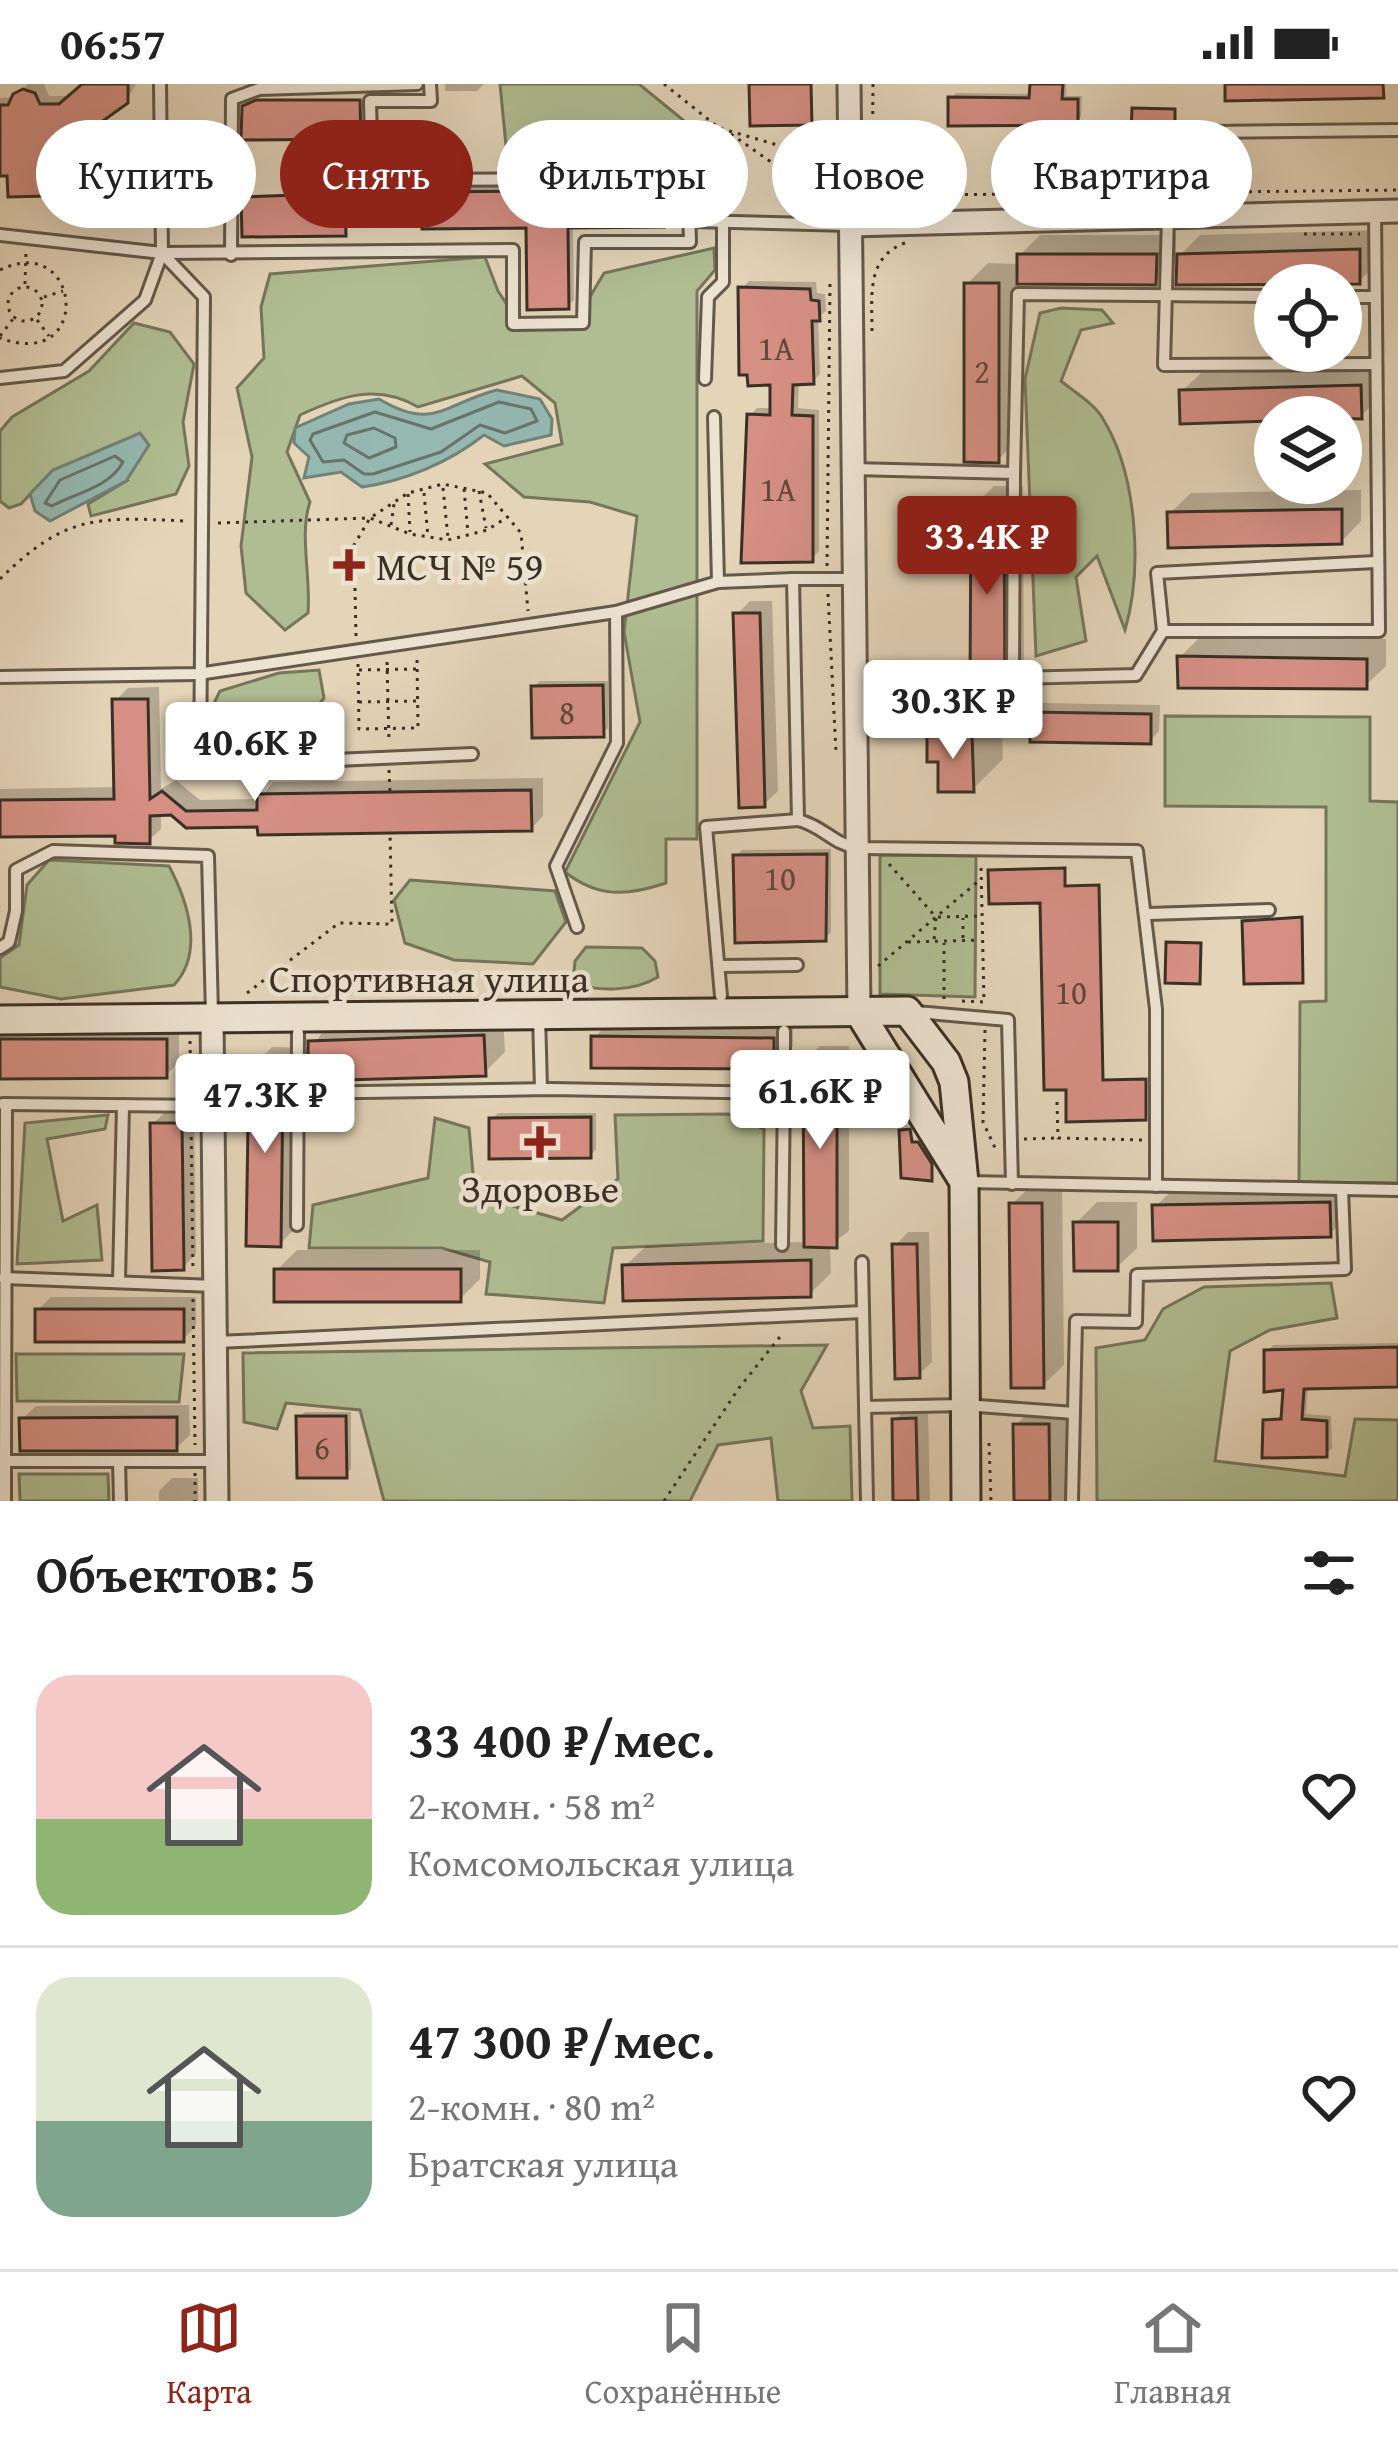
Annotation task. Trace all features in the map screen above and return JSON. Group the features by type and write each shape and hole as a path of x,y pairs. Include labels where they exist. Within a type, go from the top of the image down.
{"street":[{"path":"849,84 849,120"},
{"path":"1252,215 1387,212"},
{"path":"841,228 866,848 859,1012 964,1182"},
{"path":"907,1011 946,1062 956,1095 964,1182 966,1501"},
{"name":"Спортивная улица","path":"0,1020 201,1026 538,1015 907,1011"},
{"path":"201,1026 204,1285 216,1342 206,1461 218,1501"},
{"path":"920,1111 943,1111 956,1095"}],"lane":[{"path":"0,378 64,371 145,300 162,253 160,84"},
{"path":"231,255 232,99 259,88 417,84"},
{"path":"430,84 431,101 370,101 372,180 497,180"},
{"path":"1252,132 1398,130"},
{"path":"1163,631 1379,631 1373,297 1387,212"},
{"path":"0,235 162,253 513,250 513,324 584,323 585,242 690,242 690,228"},
{"path":"705,379 708,297 723,282 723,228"},
{"path":"1168,228 1164,365 1374,364"},
{"path":"162,253 204,296 200,766 472,754"},
{"path":"1254,296 1018,295 1013,677 1136,675 1163,631 1156,573 1376,562"},
{"path":"1362,297 1373,297"},
{"path":"714,417 718,582"},
{"path":"853,469 1014,473"},
{"path":"793,578 798,820"},
{"path":"0,677 198,674 616,612 718,582 855,579"},
{"path":"577,927 556,866 617,743 616,612"},
{"path":"721,996 706,827 798,820 821,825 840,846 866,848 1137,850 1149,914 1156,1186"},
{"path":"0,948 9,942 16,911 16,870 53,851 208,856 201,1026"},
{"path":"1149,914 1269,910"},
{"path":"720,966 797,965"},
{"path":"907,1011 1008,1020 1012,1184"},
{"path":"538,1015 542,1089"},
{"path":"782,1245 784,1031"},
{"path":"297,1226 298,1033"},
{"path":"298,1093 542,1089 784,1093"},
{"path":"5,1501 3,1104 202,1105"},
{"path":"118,1280 123,1105"},
{"path":"964,1182 1398,1190"},
{"path":"1072,1501 1076,1321 1136,1322 1137,1275 1345,1270 1342,1189"},
{"path":"862,1262 867,1501"},
{"path":"4,1278 204,1285"},
{"path":"216,1342 863,1312"},
{"path":"865,1407 965,1405 1073,1413"},
{"path":"5,1461 206,1461"},
{"path":"119,1462 120,1501"}],"path":[{"path":"664,84 709,120"},
{"path":"873,84 873,120"},
{"path":"748,142 772,160"},
{"path":"25,286 26,235"},
{"path":"872,339 872,274 888,249"},
{"path":"0,270 25,260 52,270 67,290 67,315 51,339 24,347 0,337 14,318"},
{"path":"831,274 827,579 836,757"},
{"path":"8,298 25,286"},
{"path":"25,286 42,298"},
{"path":"42,298 67,290"},
{"path":"0,295 8,298"},
{"path":"8,298 14,318"},
{"path":"36,318 42,298"},
{"path":"14,318 36,318"},
{"path":"36,318 51,339"},
{"path":"443,484 448,540"},
{"path":"416,641 418,728 359,729 354,545 370,518 408,493 443,484 487,493 520,533 528,568 529,625"},
{"path":"464,488 468,535"},
{"path":"424,489 428,538"},
{"path":"479,491 487,530"},
{"path":"408,493 410,534"},
{"path":"391,526 394,502"},
{"path":"0,578 34,545 81,521 255,526 370,518 410,534 448,540 487,530 507,517"},
{"path":"387,646 389,792"},
{"path":"358,670 417,670"},
{"path":"358,702 418,700"},
{"path":"260,1001 236,1002 339,923 392,924 390,833"},
{"path":"866,848 936,917 980,916"},
{"path":"944,941 944,999 984,1002 982,849"},
{"path":"878,966 981,879"},
{"path":"963,940 964,916"},
{"path":"934,941 936,917"},
{"path":"906,942 980,940"},
{"path":"878,942 879,980"},
{"path":"985,1017 983,1122 1012,1184"},
{"path":"195,1501 206,1461 201,1026"},
{"path":"1057,1102 1058,1138"},
{"path":"1012,1139 1156,1141"},
{"path":"664,1501 739,1388 783,1333"}],"green space":[{"path":"500,84 639,84 683,120 503,120"},
{"path":"714,248 715,270 697,291 697,839 666,839 666,883 613,892 589,887 565,872 640,722 624,632 637,516 590,502 524,497 485,464 562,444 555,403 522,376 418,407 373,394 330,402 300,415 287,452 310,502 305,528 308,613 285,630 246,593 241,546 252,457 237,388 264,358 261,307 270,274 485,257 498,291 521,326 574,324 604,273"},
{"path":"1061,308 1102,310 1113,323 1081,330 1061,381 1095,408 1114,441 1130,494 1134,579 1125,630 1097,556 1076,577 1086,641 1036,656 1025,379 1040,313"},
{"path":"134,323 170,332 194,364 183,422 189,466 176,494 91,516 88,504 126,481 53,470 21,504 9,508 0,501 0,431 12,417 89,371"},
{"path":"319,670 324,698 278,753 231,755 215,747 210,711 220,691 279,673"},
{"path":"1165,716 1370,717 1370,801 1398,802 1398,1183 1299,1182 1300,1002 1326,1001 1326,807 1165,806"},
{"path":"880,855 976,856 975,997 880,994"},
{"path":"49,860 169,866 187,910 191,942 189,957 174,985 61,999 0,987 0,958 19,945 27,885"},
{"path":"410,880 555,891 566,922 533,964 454,960 405,943 394,900"},
{"path":"586,947 642,948 655,961 658,977 616,989 573,982 575,961"},
{"path":"728,1114 764,1129 763,1241 613,1248 604,1303 486,1294 490,1262 442,1248 309,1248 313,1205 428,1178 435,1118 469,1128 474,1186 513,1206 562,1220 618,1179 615,1115"},
{"path":"108,1115 105,1129 47,1139 63,1221 97,1205 102,1260 17,1264 25,1123"},
{"path":"1331,1283 1337,1318 1270,1330 1230,1351 1215,1461 1345,1476 1355,1419 1398,1420 1398,1501 1097,1501 1096,1348 1145,1340 1163,1309 1204,1287"},
{"path":"827,1345 801,1391 813,1428 850,1426 852,1501 778,1501 771,1438 718,1445 690,1501 384,1501 360,1410 286,1403 277,1429 244,1422 243,1353"},
{"path":"16,1354 184,1354 179,1402 17,1401"},
{"path":"19,1474 108,1474 109,1501 20,1501"}],"water":[{"path":"497,390 540,399 552,419 551,435 504,446 484,435 426,469 362,487 341,472 304,478 309,457 294,443 295,428 349,404 379,399 398,409 427,414"},
{"path":"140,433 149,445 126,481 50,521 35,511 30,494 53,470"}],"building":[{"path":"82,84 128,84 128,103 104,120 36,120 36,196 8,197 7,176 0,176 0,105 8,105 13,94 23,89 35,93 40,104 59,104"},
{"path":"749,84 811,84 812,120 772,120 772,126 750,126"},
{"path":"1030,84 1063,84 1062,99 1078,99 1078,120 991,120 991,126 967,126 967,120 948,120 948,97 1029,98"},
{"path":"1225,84 1383,84 1384,98 1225,101"},
{"path":"256,100 360,100 361,120 280,120 280,140 256,140 256,120 242,120 242,106"},
{"path":"1132,108 1175,109 1175,120 1132,120"},
{"path":"497,191 497,228 526,228 422,229 473,228 473,192"},
{"path":"256,196 280,196 280,228 346,228 346,236 242,237 242,228 256,228"},
{"path":"526,228 568,228 569,309 527,310"},
{"path":"1360,249 1360,264 1254,264 1254,285 1176,285 1177,254"},
{"path":"1017,254 1157,254 1156,285 1017,284"},
{"path":"964,283 999,283 999,463 964,462"},
{"path":"738,287 810,289 811,300 819,301 820,321 812,321 814,384 793,385 792,415 813,416 813,562 741,563 747,414 770,415 770,385 748,386 747,375 739,375"},
{"path":"1361,385 1361,396 1254,396 1254,422 1180,424 1179,390"},
{"path":"971,505 1004,505 1005,689 970,689"},
{"path":"1342,509 1342,544 1168,548 1167,512"},
{"path":"733,613 760,613 765,807 739,808"},
{"path":"1177,656 1367,659 1367,689 1178,688"},
{"path":"603,685 604,737 532,738 531,686"},
{"path":"112,699 148,699 150,799 162,791 186,811 257,810 257,794 531,790 532,831 258,835 257,827 186,828 171,815 150,816 150,844 115,843 115,836 0,837 0,800 114,799"},
{"path":"1030,712 1151,714 1151,744 1030,742"},
{"path":"972,735 974,792 938,792 938,762 927,762 927,737"},
{"path":"827,854 826,941 735,943 733,855"},
{"path":"1065,868 1065,886 1099,885 1103,1080 1146,1079 1146,1120 1066,1122 1066,1090 1044,1090 1040,903 989,904 988,870"},
{"path":"1302,917 1303,983 1244,984 1242,921"},
{"path":"1166,942 1201,943 1200,984 1165,983"},
{"path":"484,1035 486,1076 308,1081 308,1041"},
{"path":"591,1036 774,1038 774,1069 591,1068"},
{"path":"0,1039 167,1039 167,1078 0,1079"},
{"path":"803,1058 837,1058 837,1248 804,1247"},
{"path":"249,1066 288,1067 288,1082 283,1082 281,1247 246,1246"},
{"name":"Здоровье","path":"591,1117 591,1158 489,1159 489,1118"},
{"path":"150,1123 182,1123 184,1270 152,1271"},
{"path":"910,1129 912,1142 918,1142 932,1164 932,1181 901,1178 899,1130"},
{"path":"1330,1202 1331,1237 1153,1241 1152,1205"},
{"path":"1009,1203 1042,1203 1044,1388 1011,1388"},
{"path":"1073,1222 1118,1222 1118,1271 1074,1271"},
{"path":"892,1244 917,1244 920,1378 895,1379"},
{"path":"811,1260 811,1297 623,1301 622,1265"},
{"path":"274,1269 461,1269 461,1302 274,1302"},
{"path":"35,1309 184,1309 184,1342 35,1342"},
{"path":"1398,1347 1398,1387 1304,1389 1302,1419 1327,1421 1327,1457 1262,1458 1263,1420 1281,1419 1283,1390 1264,1392 1264,1350"},
{"path":"296,1416 346,1416 347,1478 297,1478"},
{"path":"177,1417 177,1451 20,1451 19,1418"},
{"path":"916,1418 918,1501 893,1501 892,1419"},
{"path":"1013,1424 1049,1424 1050,1501 1014,1501"}],"place":[{"name":"МСЧ № 59","path":"349,565"},
{"name":"Здоровье","path":"540,1142"}]}
